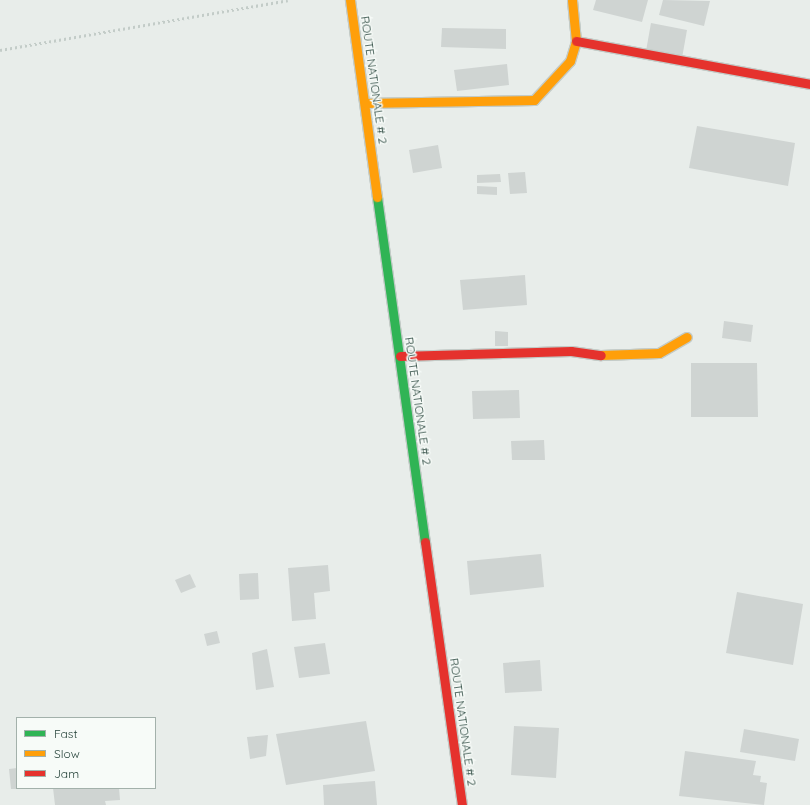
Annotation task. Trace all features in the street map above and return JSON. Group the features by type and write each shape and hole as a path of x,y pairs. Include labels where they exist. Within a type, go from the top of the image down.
{"street":[{"name":"ROUTE NATIONALE # 2","path":"350,0 462,805"},
{"path":"365,103 534,100 558,78 570,61 576,41 572,0"},
{"path":"576,41 810,84"},
{"path":"400,356 571,350 608,356 659,353 687,337"}],"path":[{"path":"0,50 288,0"}],"building":[{"path":"596,0 648,0 642,22 593,10"},
{"path":"663,0 710,1 704,26 659,15"},
{"path":"651,23 687,30 682,58 646,51"},
{"path":"442,28 506,29 506,49 441,47"},
{"path":"507,64 509,85 457,91 454,70"},
{"path":"697,126 795,143 788,186 689,168"},
{"path":"438,145 442,168 413,173 409,150"},
{"path":"525,172 527,193 510,194 508,173"},
{"path":"500,174 501,182 477,183 477,175"},
{"path":"477,186 497,187 497,195 477,194"},
{"path":"525,275 527,305 463,310 460,280"},
{"path":"724,321 753,325 751,342 722,338"},
{"path":"495,331 508,332 508,346 495,346"},
{"path":"691,363 757,363 758,417 691,417"},
{"path":"519,390 520,418 473,419 472,391"},
{"path":"544,440 545,460 512,460 511,441"},
{"path":"541,554 544,587 470,595 467,561"},
{"path":"328,565 330,591 314,593 316,619 292,621 288,568"},
{"path":"258,573 259,599 240,600 239,574"},
{"path":"190,574 196,587 181,593 175,580"},
{"path":"737,592 803,604 793,665 726,653"},
{"path":"217,631 220,643 207,646 204,634"},
{"path":"325,643 330,674 299,678 294,647"},
{"path":"267,649 274,687 256,690 252,653"},
{"path":"540,660 542,691 505,693 503,663"},
{"path":"366,721 375,771 286,785 276,734"},
{"path":"514,726 559,728 556,778 511,775"},
{"path":"744,729 799,739 795,761 740,752"},
{"path":"268,735 266,756 250,759 247,737"},
{"path":"685,751 756,761 753,775 761,776 760,782 767,783 764,805 679,796"},
{"path":"16,768 16,789 11,789 9,769"},
{"path":"375,781 377,805 324,805 323,785"},
{"path":"53,789 119,789 120,800 105,801 106,805 55,805"}],"traffic: fast":[{"path":"377,197 425,542"}],"traffic: slow":[{"path":"350,0 377,197"},
{"path":"365,103 534,100 570,61 576,41 572,0"},
{"path":"601,355 659,353 687,337"}],"traffic: jam":[{"path":"576,41 810,84"},
{"path":"400,356 571,351 601,355"},
{"path":"425,542 462,805"}]}
